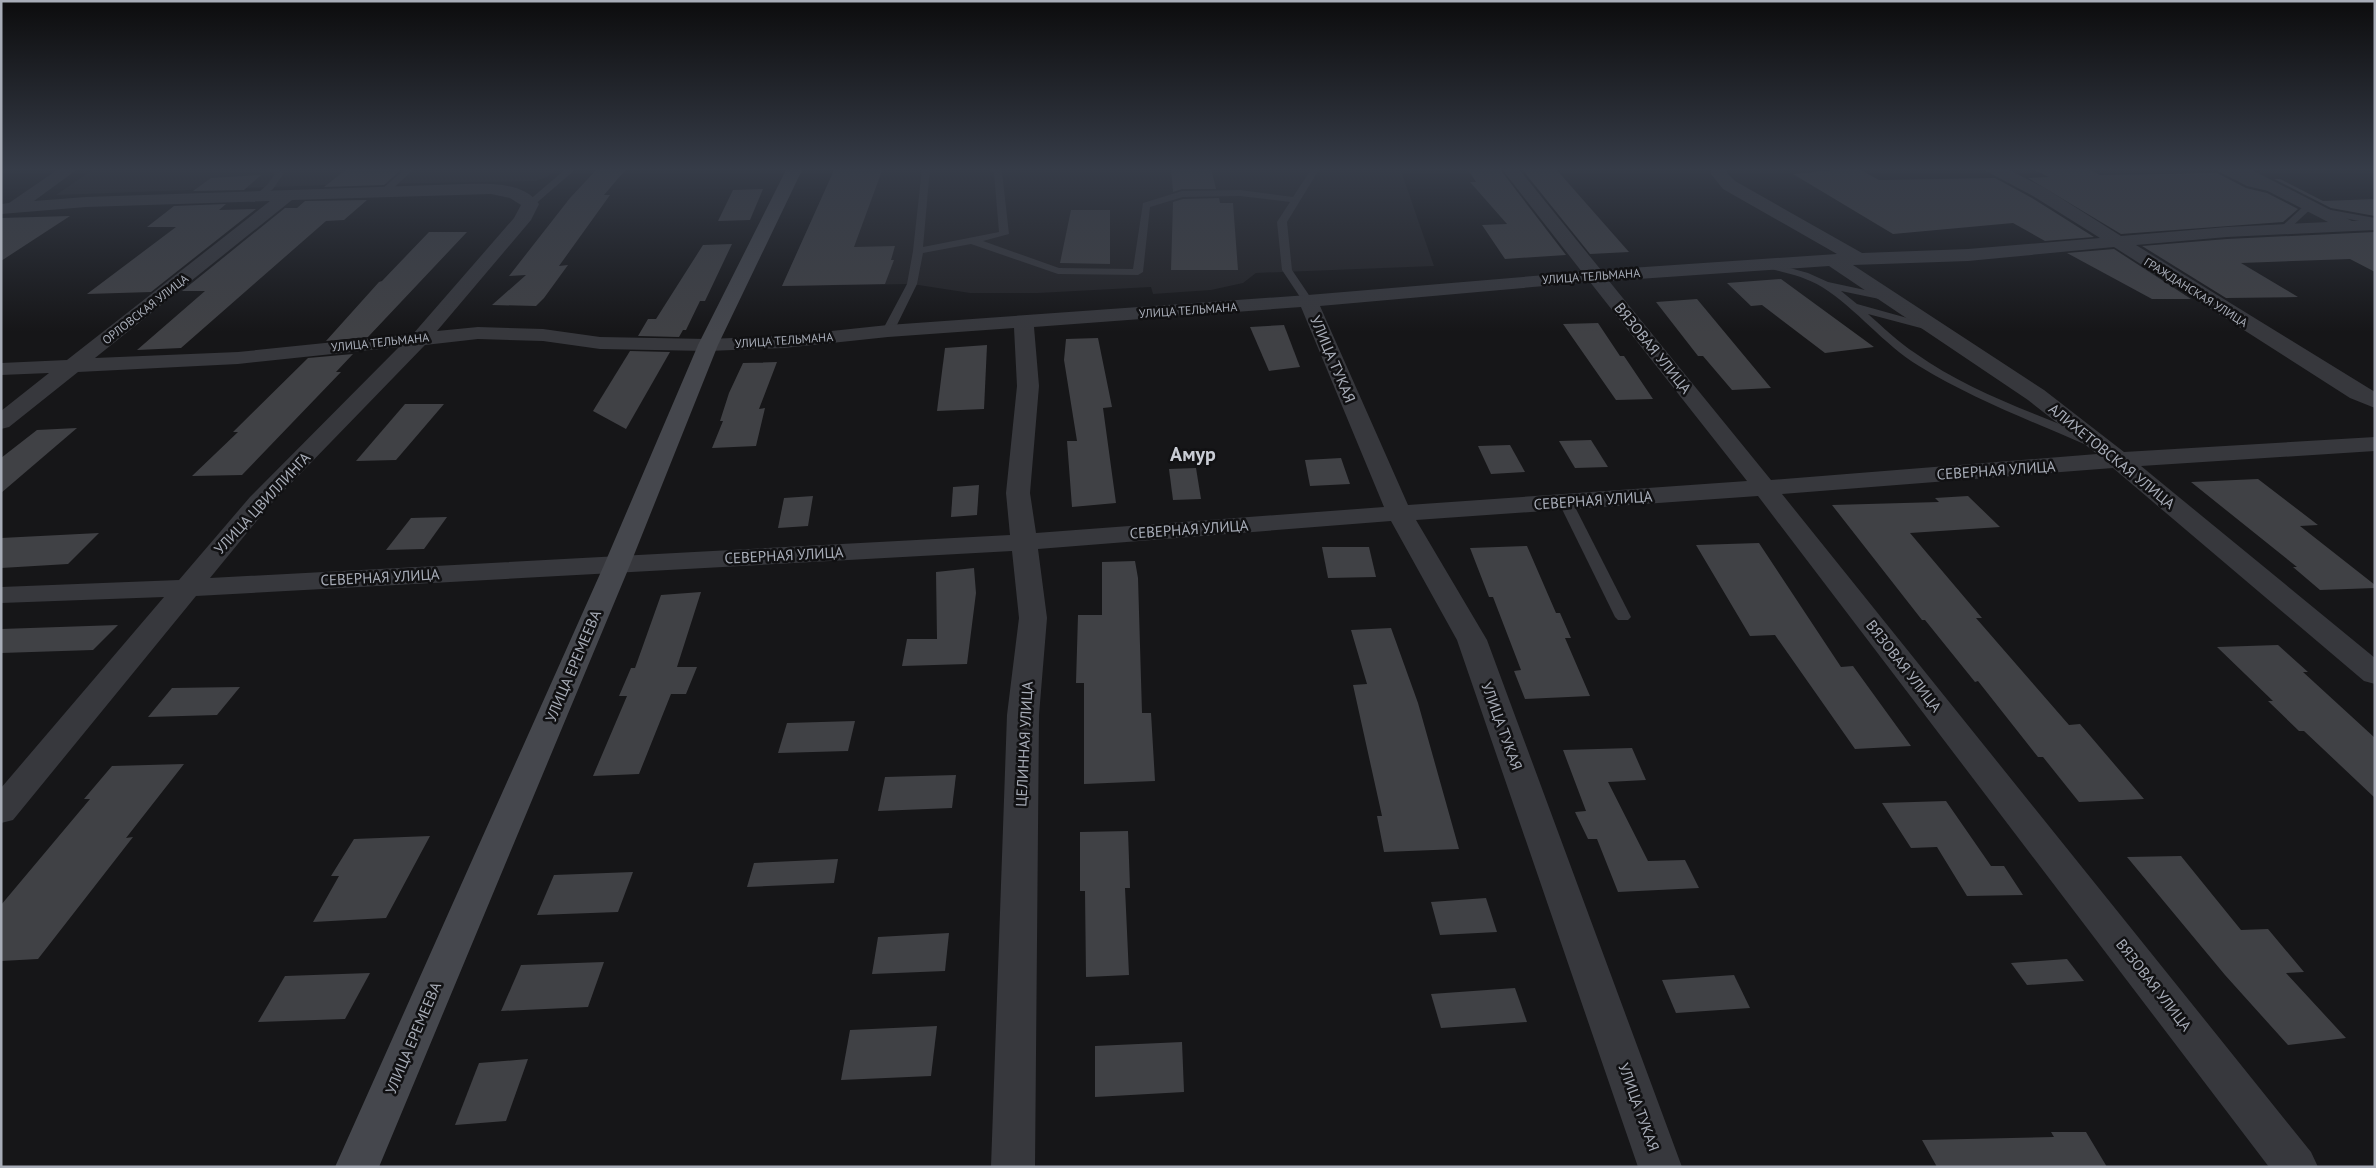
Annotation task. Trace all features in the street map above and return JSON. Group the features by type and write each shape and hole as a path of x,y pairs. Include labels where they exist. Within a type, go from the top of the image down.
{"street":[{"name":"ОРЛОВСКАЯ УЛИЦА","path":"1,422 253,223"},
{"name":"УЛИЦА ЦВИЛЛИНГА","path":"1,811 259,502 420,338 520,223"},
{"name":"УЛИЦА ЕРЕМЕЕВА","path":"357,1167 617,564 708,345 768,223"},
{"name":"ВЯЗОВАЯ УЛИЦА","path":"1552,223 1764,487 2296,1167"},
{"path":"1795,223 1859,259"},
{"name":"ГРАЖДАНСКАЯ УЛИЦА","path":"2087,223 2358,393 2375,401"},
{"path":"2342,223 2375,238"},
{"name":"УЛИЦА ТЕЛЬМАНА","path":"1,369 238,358 478,333 542,335 600,343 708,345 784,342 888,331 1308,302 1498,283 1764,264 1968,255 2375,223"},
{"name":"АЛИХЕТОВСКАЯ УЛИЦА","path":"1833,260 2036,394 2111,454 2375,674"},
{"name":"УЛИЦА ТУКАЯ","path":"1308,302 1399,513 1472,640 1660,1167"},
{"name":"ЦЕЛИННАЯ УЛИЦА","path":"1012,1167 1023,715 1033,618 1018,493 1028,386 1024,323"},
{"name":"СЕВЕРНАЯ УЛИЦА","path":"1,595 187,588 1023,542 1764,487 2111,454 2375,444"}],"lane":[{"path":"888,331 912,284 921,223"},
{"path":"918,251 1004,234 1003,223"},
{"path":"970,240 1058,270 1138,272 1144,223"},
{"path":"1282,223 1287,270 1308,302"},
{"path":"2284,229 2293,223"},
{"path":"1764,264 1825,284 1892,298"},
{"path":"1825,284 1854,306 1897,346 1923,364 2010,408 2111,454"},
{"path":"1854,306 1942,331"},
{"path":"1566,503 1623,617"}],"shaded area":[{"path":"811,223 1419,223 1434,266 1256,273 1243,283 1211,290 1153,294 1151,287 1038,293 970,293 912,284 782,286"}],"building":[{"path":"1,223 60,223 1,261"},
{"path":"153,223 239,223 151,292 87,294 176,227 147,227"},
{"path":"267,223 324,223 181,348 137,350 205,291 182,291"},
{"path":"551,223 590,223 559,266 568,265 536,306 492,305 526,275 509,276"},
{"path":"811,223 863,223 854,247 895,246 891,260 894,260 885,284 782,286"},
{"path":"1068,223 1110,223 1110,264 1060,263"},
{"path":"1172,223 1234,223 1238,270 1171,270"},
{"path":"1506,223 1541,223 1566,255 1505,259 1482,225 1507,224"},
{"path":"1565,223 1603,223 1629,252 1590,254"},
{"path":"1874,223 2071,223 2094,237 2045,241 2013,223 1893,234"},
{"path":"2102,223 2276,223 2121,234"},
{"path":"429,232 467,232 368,337 326,341 379,282"},
{"path":"2375,232 2375,272 2350,259 2241,263 2298,297 2226,298 2142,246 2227,239"},
{"path":"732,244 705,301 700,301 686,330 683,330 679,337 638,336 648,319 656,319 703,245"},
{"path":"2114,249 2191,299 2152,299 2067,253"},
{"path":"1781,279 1874,347 1825,353 1762,305 1751,306 1727,283"},
{"path":"1697,299 1771,388 1732,390 1703,356 1698,356 1656,302"},
{"path":"1598,323 1620,356 1624,356 1653,399 1616,400 1563,324"},
{"path":"1284,325 1300,367 1269,371 1250,327"},
{"path":"1098,338 1112,407 1103,408 1116,503 1072,507 1067,441 1077,441 1064,360 1066,339"},
{"path":"987,345 984,409 937,411 945,348"},
{"path":"630,351 670,352 626,429 593,411"},
{"path":"353,354 336,372 341,372 242,475 192,476 238,432 233,432 308,358"},
{"path":"777,362 759,409 765,408 756,446 712,448 723,421 720,421 729,393 743,363"},
{"path":"405,404 444,404 396,460 356,461"},
{"path":"77,428 1,493 1,458 37,430"},
{"path":"1591,440 1608,467 1575,468 1559,441"},
{"path":"1510,445 1525,472 1491,474 1478,446"},
{"path":"1341,458 1350,484 1310,486 1305,460"},
{"path":"1196,468 1201,499 1173,500 1169,469"},
{"path":"2258,479 2318,525 2300,526 2375,585 2375,588 2320,590 2293,567 2297,567 2191,482"},
{"path":"979,485 977,515 951,517 953,487"},
{"path":"813,496 808,526 778,528 784,498"},
{"path":"1968,496 2000,527 1910,533 1982,618 1976,618 2069,725 2080,724 2144,799 2079,802 2043,757 2038,757 1978,681 1975,682 1925,620 1922,620 1832,505 1939,502 1935,498"},
{"path":"447,517 424,549 386,550 411,518"},
{"path":"99,533 68,564 1,568 1,538"},
{"path":"1759,543 1841,667 1853,666 1911,746 1855,749 1775,635 1750,636 1696,545"},
{"path":"1527,546 1556,613 1560,613 1571,638 1565,638 1590,696 1525,699 1514,671 1521,670 1493,597 1489,597 1470,548"},
{"path":"1322,547 1369,547 1376,577 1328,578"},
{"path":"1135,561 1138,578 1142,713 1151,713 1155,781 1084,784 1084,683 1076,683 1078,615 1102,615 1102,562"},
{"path":"974,568 976,593 967,664 902,666 907,639 937,639 936,572"},
{"path":"701,592 677,667 697,667 686,694 671,694 639,774 593,776 627,696 619,696 631,668 635,668 661,595"},
{"path":"118,625 93,650 1,653 1,629"},
{"path":"1391,628 1418,703 1459,849 1384,852 1377,816 1382,816 1353,685 1367,684 1351,630"},
{"path":"2278,645 2308,672 2303,672 2375,738 2375,798 2304,731 2299,731 2268,701 2273,701 2217,647"},
{"path":"240,687 217,715 148,717 172,688"},
{"path":"855,721 848,751 778,753 787,723"},
{"path":"1632,748 1646,780 1608,782 1648,861 1685,860 1699,888 1618,892 1597,839 1588,839 1575,812 1586,811 1563,750"},
{"path":"184,764 126,838 133,837 38,959 1,961 1,905 90,799 84,799 112,766"},
{"path":"956,775 952,808 878,811 885,777"},
{"path":"1946,801 1991,866 2004,866 2023,895 1967,896 1937,847 1911,848 1882,803"},
{"path":"1128,831 1130,888 1125,888 1129,975 1086,977 1085,891 1080,891 1080,832"},
{"path":"430,836 386,918 313,922 339,876 331,876 354,839"},
{"path":"2181,856 2241,930 2268,929 2304,972 2286,973 2346,1038 2288,1045 2225,975 2127,857"},
{"path":"838,859 834,883 747,887 754,863"},
{"path":"633,872 618,912 537,915 554,875"},
{"path":"1486,898 1497,932 1440,935 1431,902"},
{"path":"949,933 945,971 872,974 878,937"},
{"path":"2067,959 2084,981 2027,985 2011,963"},
{"path":"604,962 588,1007 501,1011 521,965"},
{"path":"370,973 345,1019 258,1022 285,976"},
{"path":"1734,975 1750,1008 1676,1013 1662,980"},
{"path":"1515,988 1527,1022 1441,1028 1431,994"},
{"path":"937,1026 931,1076 841,1080 850,1030"},
{"path":"1182,1042 1184,1092 1095,1097 1095,1046"},
{"path":"528,1059 506,1121 455,1125 479,1063"},
{"path":"2051,1132 2086,1132 2107,1167 1937,1167 1922,1140 2054,1137"}],"district":[{"name":"Амур","path":"1193,454"}]}
